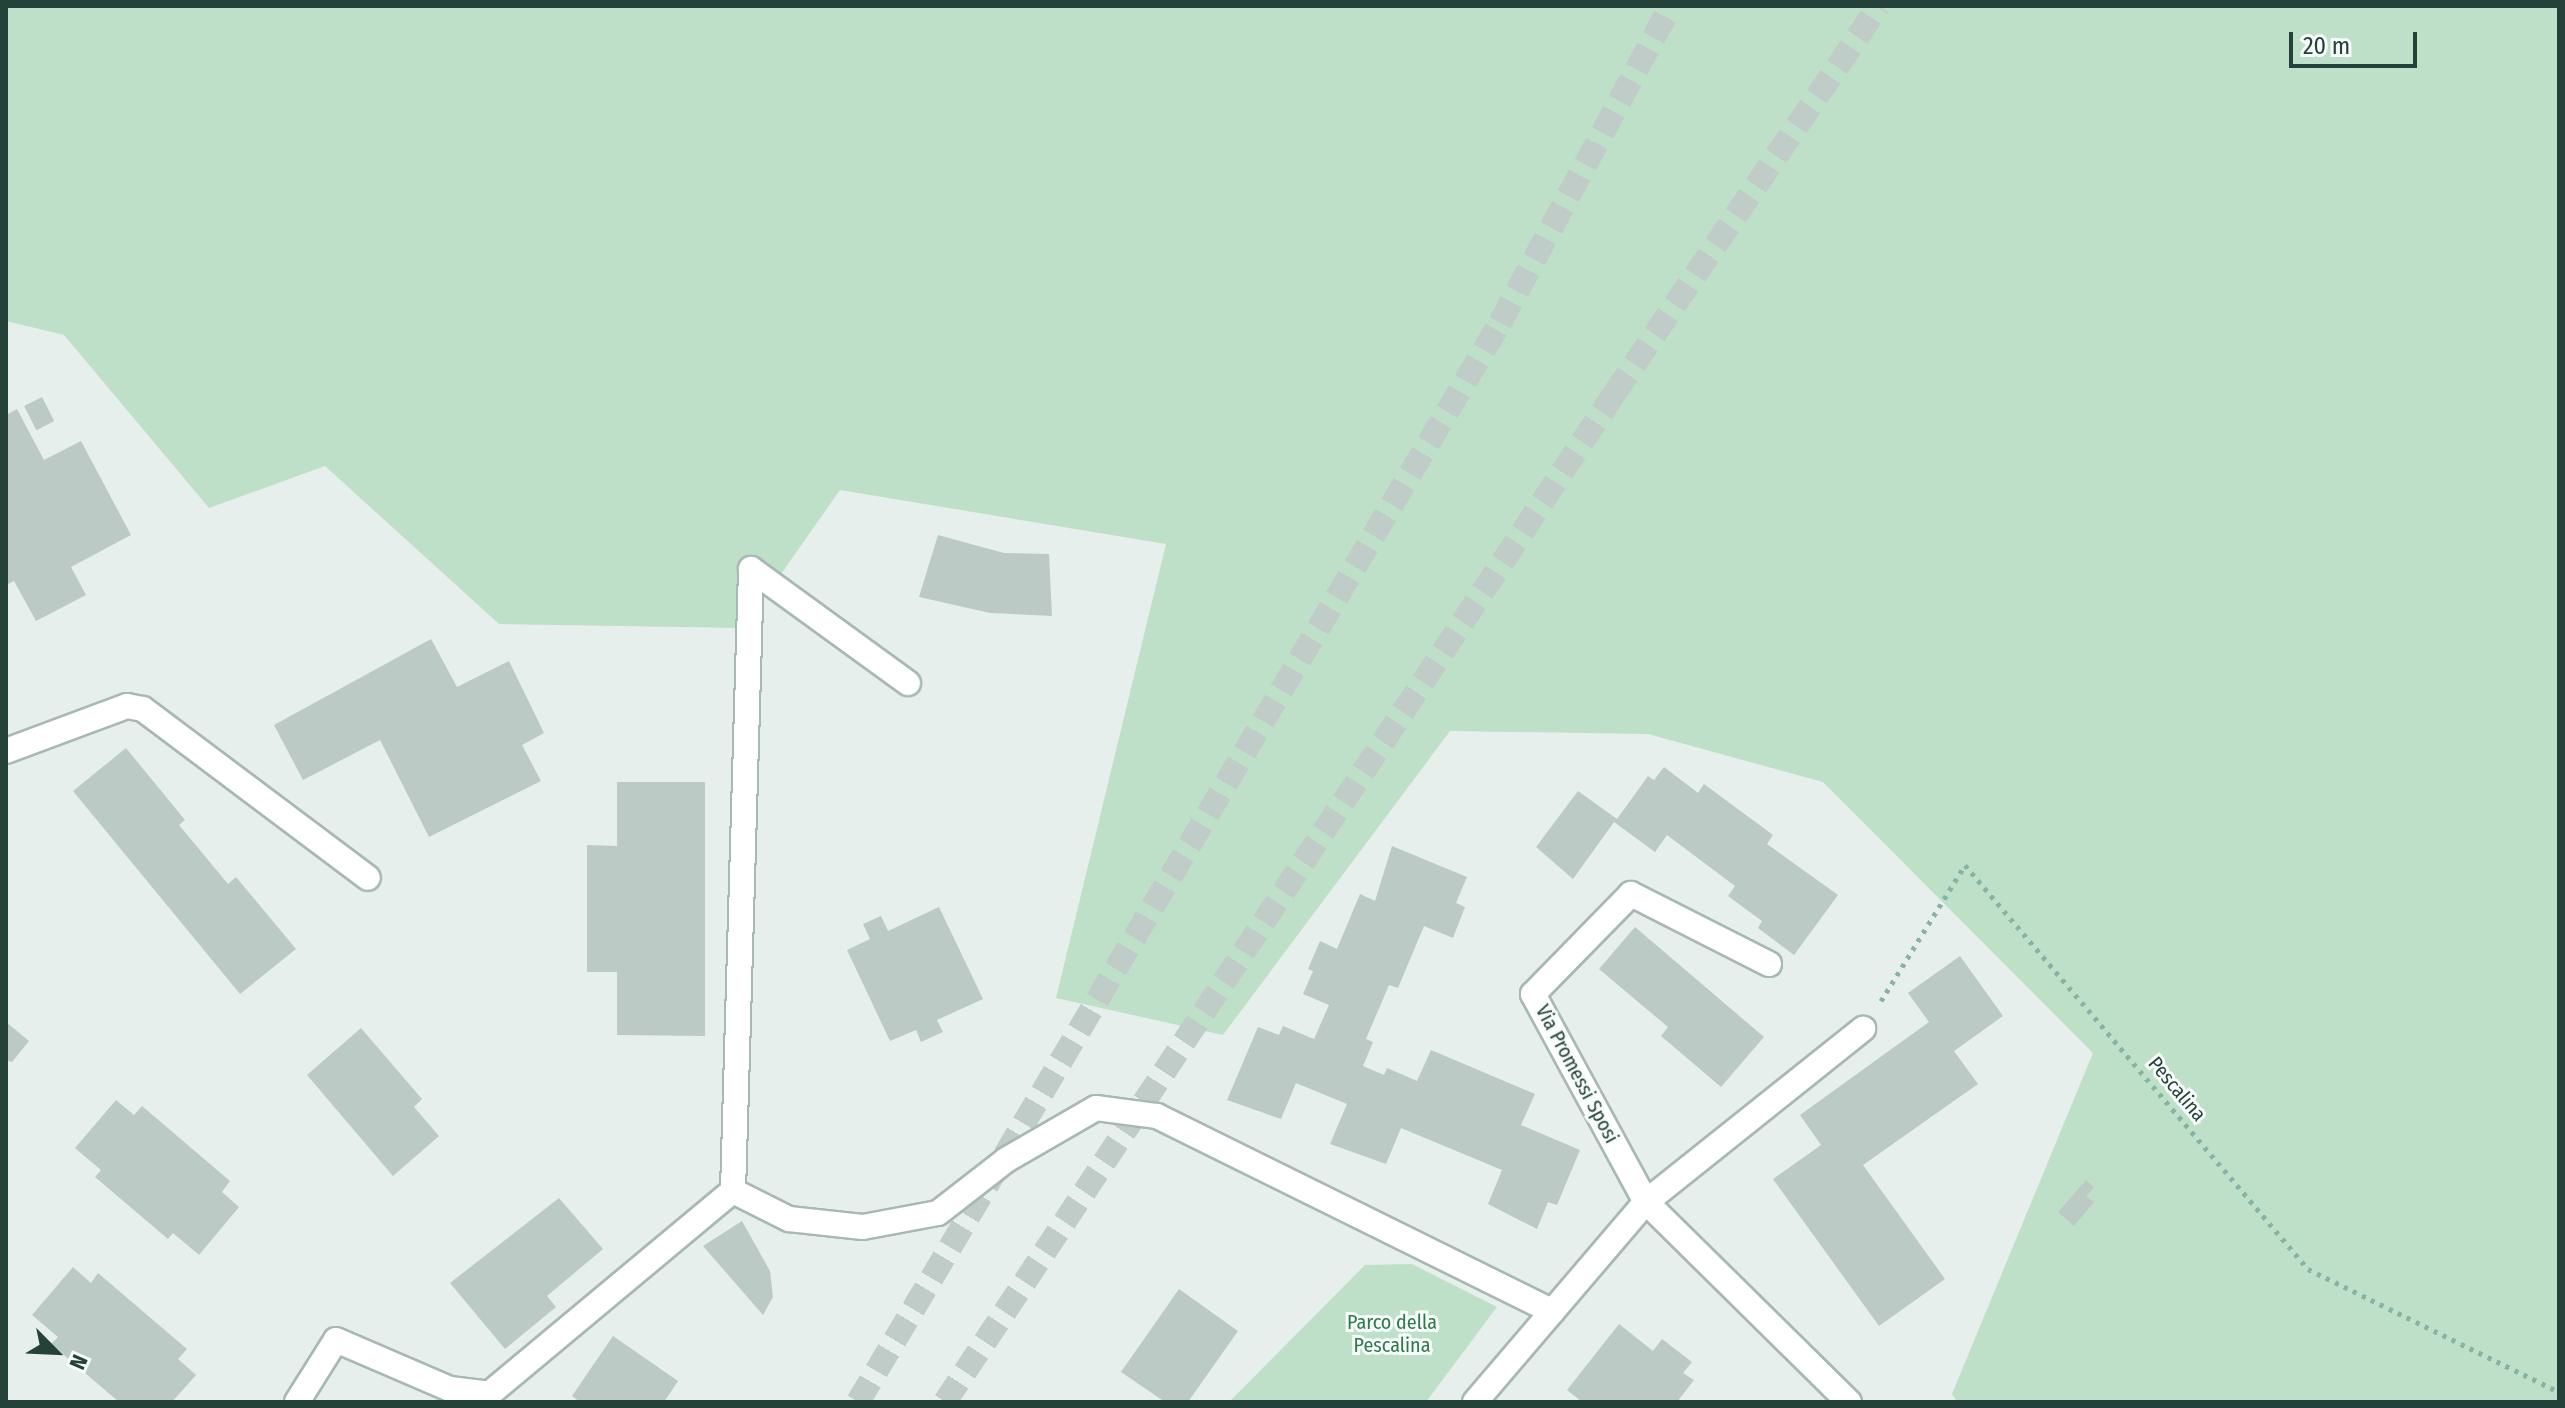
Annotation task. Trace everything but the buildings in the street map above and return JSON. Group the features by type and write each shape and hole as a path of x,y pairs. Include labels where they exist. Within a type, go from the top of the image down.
{"street":[{"path":"297,1402 336,1340 450,1389 489,1394 733,1191 751,569 908,683"},
{"path":"6,751 127,706 143,709 368,878"},
{"name":"Via Promessi Sposi","path":"1646,1202 1533,994 1631,894 1769,964"},
{"path":"1475,1402 1646,1202 1863,1029"},
{"path":"733,1191 789,1219 863,1227 938,1213 1006,1160 1096,1108 1157,1116 1552,1311"},
{"path":"1646,1202 1849,1402"}],"path":[{"name":"Pescalina","path":"1863,1029 1965,865 2308,1269 2559,1392"}],"green space":[{"path":"6,6 2559,6 2559,1402 1957,1402 1952,1394 2093,1053 1823,782 1648,734 1450,731 1223,1035 1056,998 1166,544 840,490 743,628 499,624 325,466 209,508 64,335 6,321"},
{"name":"Parco della Pescalina","path":"1412,1264 1497,1307 1426,1402 1229,1402 1365,1265"}],"tunnel":[{"path":"858,1402 1500,323 1671,6"},
{"path":"945,1402 1614,394 1879,6"}]}
